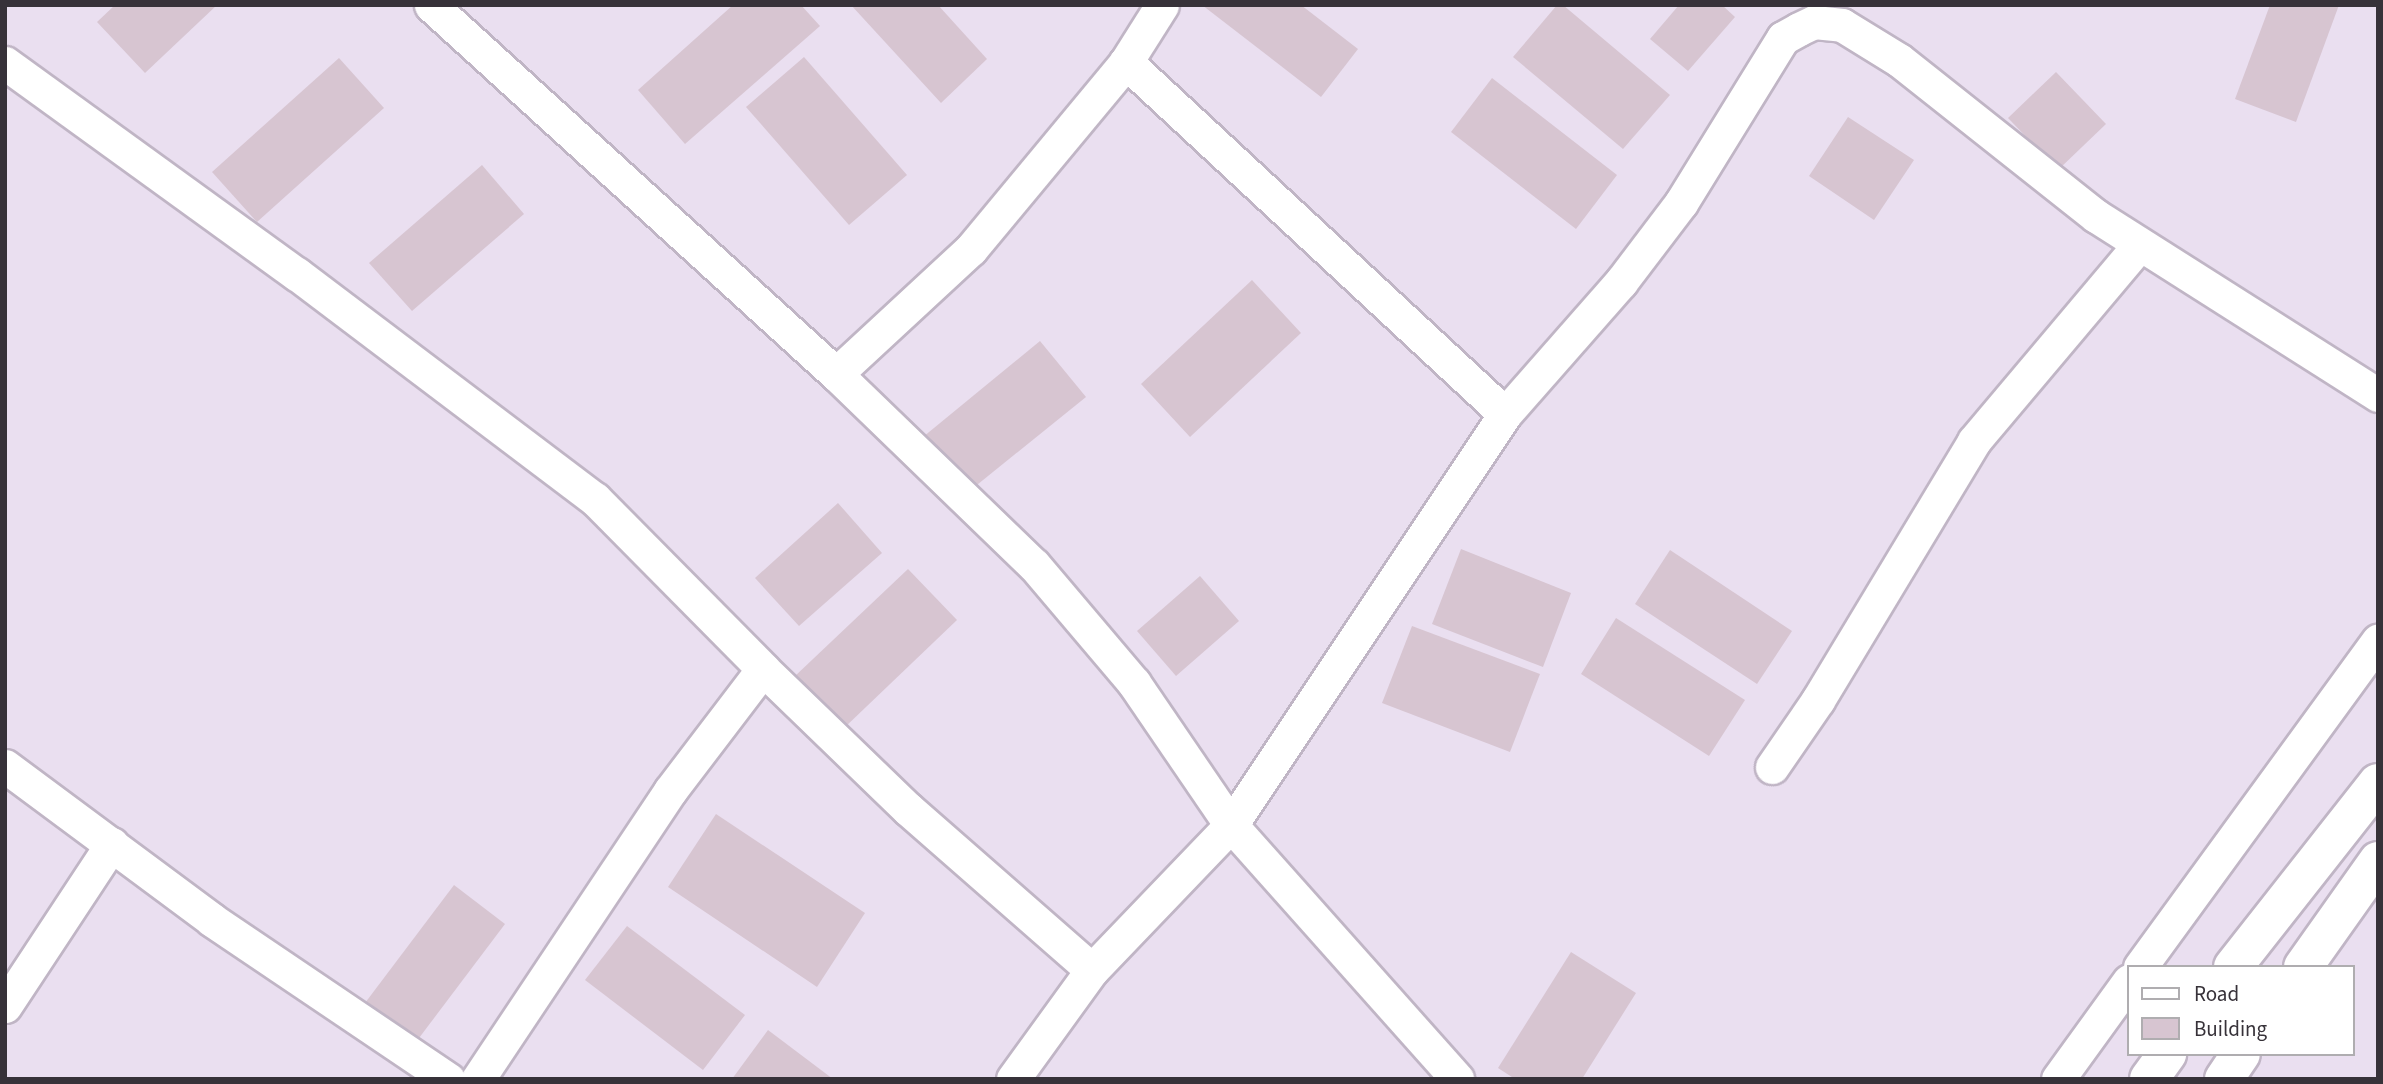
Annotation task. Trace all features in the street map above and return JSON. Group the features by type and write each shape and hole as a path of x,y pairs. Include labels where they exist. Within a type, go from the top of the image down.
{"highway":[{"path":"2235,965 2378,783"},
{"path":"2304,965 2378,861"},
{"path":"2149,1079 2166,1056"},
{"path":"2224,1079 2240,1056"}],"street":[{"path":"431,5 836,374 1034,565 1133,683 1231,825 1457,1079"},
{"path":"836,374 971,249 1126,62 1162,5"},
{"path":"1013,1079 1092,970 1231,825 1505,414 1621,282 1681,203 1783,38 1814,22 1843,25 1899,60 2139,245 2378,395"},
{"path":"1126,62 1505,414"},
{"path":"5,63 298,274 595,499 763,669 908,809 1092,970"},
{"path":"1772,767 1818,700 1974,441 2139,245"},
{"path":"2141,965 2378,641"},
{"path":"478,1079 670,791 763,669"},
{"path":"5,766 212,920 448,1079"},
{"path":"5,1006 112,844"},
{"path":"2058,1079 2128,982"}],"building":[{"path":"115,5 217,5 145,73 97,22"},
{"path":"733,5 801,5 820,26 685,144 638,90"},
{"path":"851,5 938,5 987,59 941,103"},
{"path":"1202,5 1301,5 1358,49 1321,97"},
{"path":"1557,5 1563,5 1670,95 1623,149 1513,57"},
{"path":"1679,5 1722,5 1735,17 1688,71 1650,39"},
{"path":"2270,5 2339,5 2296,122 2235,99"},
{"path":"804,57 907,175 849,225 746,107"},
{"path":"339,58 384,108 257,222 212,172"},
{"path":"2056,72 2106,124 2058,170 2008,118"},
{"path":"1492,78 1617,175 1576,229 1451,132"},
{"path":"1848,117 1914,160 1874,220 1809,176"},
{"path":"482,165 524,214 412,311 369,263"},
{"path":"1252,280 1301,333 1190,437 1141,384"},
{"path":"1040,341 1086,397 967,493 923,437"},
{"path":"838,503 882,553 799,626 755,578"},
{"path":"1461,549 1571,593 1543,667 1432,624"},
{"path":"1670,550 1792,631 1757,684 1635,604"},
{"path":"908,569 957,620 843,729 794,677"},
{"path":"1200,576 1239,621 1176,676 1137,631"},
{"path":"1616,618 1745,700 1709,756 1581,674"},
{"path":"1412,626 1540,674 1510,752 1382,703"},
{"path":"716,814 865,913 817,987 668,887"},
{"path":"454,885 505,924 413,1046 362,1007"},
{"path":"627,926 745,1015 703,1070 585,980"},
{"path":"1571,952 1636,993 1582,1079 1515,1079 1498,1068"},
{"path":"768,1030 833,1079 732,1079"}]}
